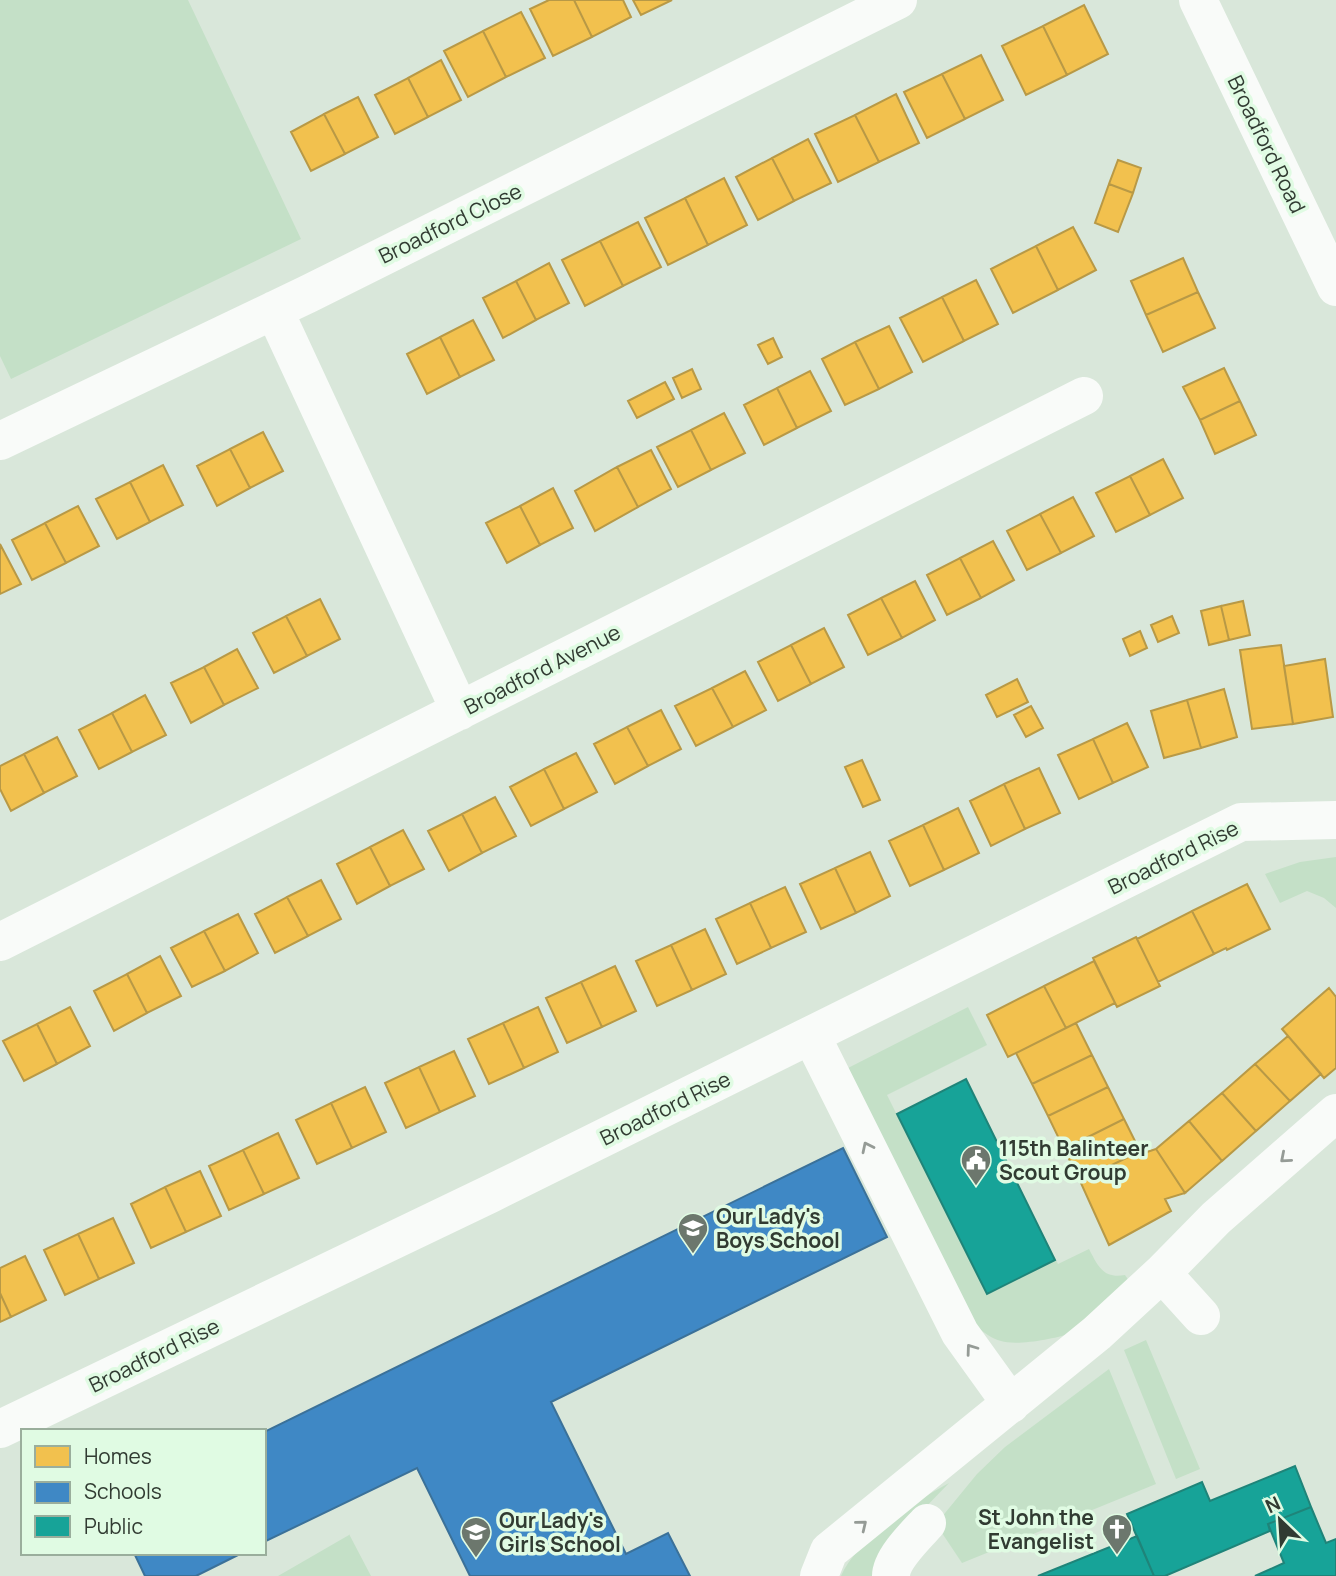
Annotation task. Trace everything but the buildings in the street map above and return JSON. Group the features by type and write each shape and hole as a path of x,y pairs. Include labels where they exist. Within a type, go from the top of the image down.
{"street":[{"name":"Broadford Close","path":"0,441 274,310 898,0"},
{"name":"Broadford Road","path":"1198,0 1336,287"},
{"path":"274,310 460,711"},
{"name":"Broadford Avenue","path":"0,942 1084,396"},
{"name":"Broadford Rise","path":"0,1429 490,1194 1241,822 1336,820"},
{"path":"811,1035 960,1333 1011,1404"},
{"path":"819,1576 829,1551 1097,1333 1163,1273 1216,1219 1336,1113"},
{"path":"1163,1273 1201,1316"},
{"path":"891,1576 891,1570 906,1546 927,1523"}],"green space":[{"path":"0,0 188,0 301,239 11,379 0,356"},
{"path":"1336,857 1336,908 1324,898 1307,891 1280,903 1265,874 1300,862"},
{"path":"968,1007 987,1045 887,1095 984,1289 1054,1256 1058,1264 1089,1249 1106,1273 1125,1275 1129,1281 1068,1334 1062,1336 1016,1343 995,1339 977,1327 848,1068"},
{"path":"1146,1340 1200,1469 1176,1479 1124,1350"},
{"path":"1109,1369 1156,1484 962,1563 936,1524 977,1474 1005,1447"},
{"path":"949,1483 890,1544 872,1576 841,1576 860,1548 888,1522"},
{"path":"349,1535 371,1576 278,1576"}],"place":[{"name":"115th Balinteer Scout Group","path":"976,1187"},
{"name":"Our Lady's Boys School","path":"693,1255"},
{"name":"St John the Evangelist","path":"1117,1556"},
{"name":"Our Lady's Girls School","path":"476,1559"}]}
